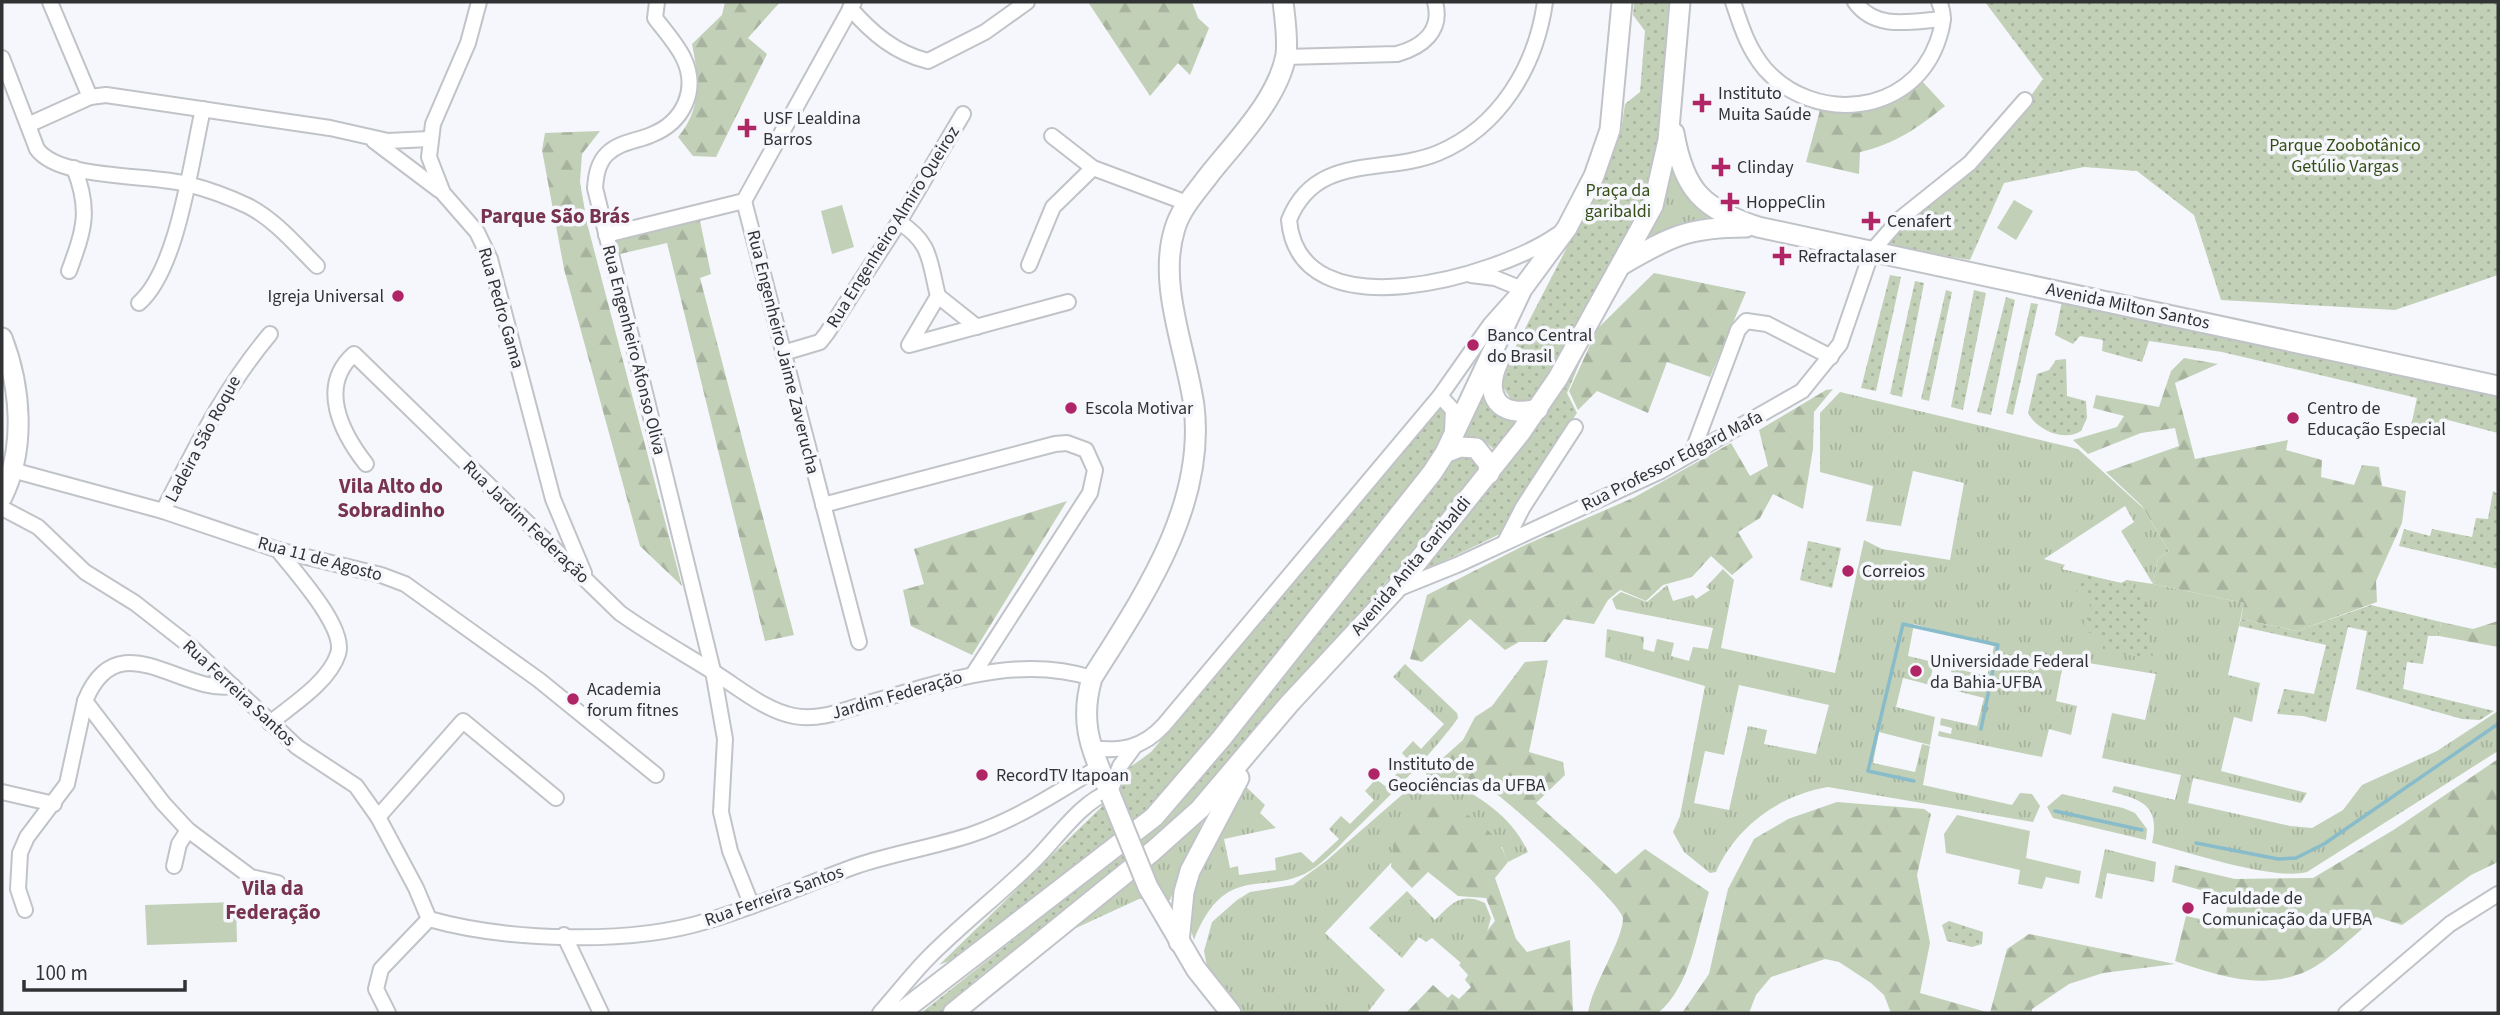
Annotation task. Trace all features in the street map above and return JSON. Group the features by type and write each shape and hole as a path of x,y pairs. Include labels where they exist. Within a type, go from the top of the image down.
{"main road":[{"path":"1231,1013 1179,942 1148,887 1091,748 1085,718 1092,678 1157,569 1173,535 1194,462 1196,431 1192,396 1169,267 1176,224 1187,203 1261,106 1285,57 1283,2"},
{"path":"1538,409 1519,412 1500,404 1491,392 1491,380 1594,176 1610,130 1622,2"},
{"name":"Avenida Anita Garibaldi","path":"961,1009 1175,832 1394,591 1538,409 1645,224 1660,185 1671,114 1680,2"},
{"name":"Avenida Milton Santos","path":"1671,114 1682,169 1692,189 1714,210 1758,227 2498,386"},
{"name":"Avenida Milton Santos","path":"1622,265 1673,236 1688,231 1758,227"},
{"path":"900,1013 1119,846 1167,804 1221,739 1448,446 1522,289 1567,228"},
{"path":"2,338 14,378 17,401 17,445 12,470 2,497"},
{"path":"1448,446 1476,448 1488,463 1489,474"},
{"path":"1179,942 1184,892 1189,872 1221,807 1268,730"}],"street":[{"path":"50,2 90,97"},
{"path":"28,125 90,97 122,96 330,128 398,142 429,139 468,43 479,2"},
{"name":"Rua Engenheiro Afonso Oliva","path":"657,2 655,18 683,56 689,72 689,96 673,123 650,136 615,148 600,163 595,188 713,671 725,739 721,812 730,850 752,906"},
{"path":"606,235 744,201 852,5 889,45 912,58 928,61 985,32 1027,2"},
{"path":"1285,57 1397,54 1410,50 1431,36 1436,23 1435,2"},
{"path":"1545,2 1542,25 1526,68 1501,107 1485,122 1437,153 1344,170 1329,177 1302,196 1289,220 1290,236 1302,260 1331,278 1394,287 1471,275 1528,253 1567,228"},
{"path":"1855,2 1869,16 1882,22 1944,19"},
{"path":"1735,6 1753,52 1780,83 1816,102 1835,106 1874,102 1893,94 1910,82 1933,54 1944,19 1939,2"},
{"path":"2,58 37,149 46,159 74,168 186,183 249,206 317,266"},
{"path":"1871,251 1900,219 1970,163 2025,100"},
{"path":"139,303 156,286 163,271 203,109"},
{"name":"Rua Engenheiro Almiro Queiroz","path":"783,353 820,342 899,222 962,114"},
{"path":"1052,136 1093,168 1187,203"},
{"path":"370,138 443,193"},
{"name":"Rua Pedro Gama","path":"429,139 432,168 443,193 477,232 490,259 553,499 576,558 592,586"},
{"path":"69,271 86,216 82,188 74,168"},
{"path":"1029,265 1053,207 1093,168"},
{"name":"Rua Engenheiro Jaime Zaverucha","path":"744,201 859,642"},
{"path":"899,222 916,233 924,243 938,296 977,327"},
{"name":"Rua Professor Edgard Mafa","path":"1394,591 1661,471 1802,391 1831,357 1847,330 1871,251"},
{"path":"880,1013 930,955 1032,863 1082,808 1093,799 1110,794 1120,766 1134,747 1164,725 1440,396 1490,326 1522,289 1495,278 1471,275"},
{"path":"938,296 909,345 1069,302"},
{"path":"1692,453 1738,330 1746,321 1767,324 1831,357"},
{"name":"Ladeira São Roque","path":"163,512 221,398 237,373 270,334"},
{"name":"Rua Jardim Federação","path":"366,464 347,436 336,404 335,392 341,370 354,354 620,613 655,639 713,671"},
{"path":"1440,396 1453,410 1448,446"},
{"path":"1506,542 1523,507 1575,427"},
{"path":"823,505 1055,444 1067,443 1086,450 1095,470 1090,493 974,673"},
{"name":"Rua 11 de Agosto","path":"12,470 163,512 278,550 381,575 405,584 539,680 656,775"},
{"path":"1523,507 1544,525"},
{"name":"Rua Ferreira Santos","path":"2,508 38,527 85,572 135,603 190,646 297,747 356,786 378,817 416,888 429,919 492,931 564,935 654,933 706,922 859,865 944,843 999,824 1043,802 1099,766"},
{"path":"270,723 319,681 332,666 340,643 333,624 278,550"},
{"path":"25,910 18,889 20,853 27,837 54,804 70,775 85,701 98,677 117,664 145,665 218,687 233,686"},
{"name":"Jardim Federação","path":"713,671 778,711 809,717 974,673 1032,668 1065,670 1092,678"},
{"path":"85,701 163,803 188,830 251,877 278,883"},
{"path":"378,817 463,721 556,798"},
{"path":"1091,748 1113,750 1134,747"},
{"path":"1082,808 1099,766"},
{"path":"2,792 54,804"},
{"path":"174,866 179,844 188,830"},
{"path":"2346,1013 2450,923 2498,894"},
{"path":"388,1013 376,989 381,968 429,919"},
{"path":"564,935 601,1013"},
{"path":"930,955 931,968 943,979"}],"green space":[{"path":"725,2 780,2 748,38 767,54 716,157 693,156 678,137 691,115 697,93 692,44 722,15"},
{"path":"1088,2 1192,2 1198,18 1209,28 1190,75 1178,63 1150,96"},
{"name":"Praça da garibaldi","path":"1634,2 1669,2 1659,130 1642,205 1535,396 1525,403 1512,401 1501,384 1503,371 1608,168 1621,131 1625,104 1640,92 1645,31 1633,15"},
{"name":"Parque Zoobotânico Getúlio Vargas","path":"1985,2 2498,2 2498,275 2395,310 2221,300 2194,215 2137,171 2084,167 2004,183 1970,260 1881,245 1969,168 2006,130 2043,79"},
{"path":"1921,80 1945,106 1906,134 1884,145 1860,152 1859,174 1806,162 1820,110 1850,111 1887,105 1910,91"},
{"path":"600,131 582,154 580,182 587,223 682,586 640,546 564,269 542,150 545,133"},
{"path":"1673,161 1728,222 1641,249 1662,209"},
{"path":"2014,200 2033,211 2016,240 1997,228"},
{"path":"842,205 854,247 832,254 821,211"},
{"path":"699,216 711,274 700,278 794,635 765,641 667,243 620,254 616,238"},
{"path":"1654,273 1746,292 1710,377 1667,362 1648,413 1597,391 1578,410 1569,391 1598,328"},
{"path":"1890,275 1901,277 1876,391 1861,388"},
{"path":"1915,281 1924,283 1902,397 1890,394"},
{"path":"1946,290 1952,292 1929,401 1921,399"},
{"path":"1974,290 1986,293 1963,410 1951,407"},
{"path":"2006,297 2015,300 1991,415 1977,412"},
{"path":"2062,301 2498,395 2498,433 2444,419 2439,430 2411,426 2417,398 2222,352 2149,341 2142,362 2102,351 2103,340 2080,336 2073,344 2055,335"},
{"path":"2031,303 2038,304 2013,415 2006,413"},
{"path":"1591,336 1567,393 1577,413 1514,509 1502,533 1421,572"},
{"path":"2184,358 2218,364 2175,383 2195,459 2288,440 2286,450 2322,460 2321,477 2354,485 2362,465 2379,467 2382,486 2406,491 2402,523 2376,581 2377,602 2297,631 2241,619 2244,603 2153,584 2158,559 2169,551 2142,506 2106,472 2179,446 2175,428 2141,433 2088,454 2073,440 2117,427 2124,416 2093,408 2096,395 2159,407 2171,371"},
{"path":"2066,359 2067,396 2086,401 2087,418 2081,431 2059,435 2038,425 2028,413 2037,374 2049,370 2056,360"},
{"path":"1481,388 1486,400 1495,410 1518,424 1497,452 1482,439 1458,439"},
{"path":"1833,389 1814,412 1813,449 1803,509 1773,494 1760,518 1738,532 1753,557 1732,575 1711,556 1692,577 1663,585 1646,601 1620,590 1608,600 1594,624 1564,619 1546,642 1519,642 1505,650 1470,619 1422,662 1410,659 1427,595 1523,546 1635,497 1731,443 1750,476 1768,466 1759,430 1826,390"},
{"path":"1840,392 2078,449 2143,508 2169,551 2158,559 2153,584 2244,603 2228,675 2260,683 2252,722 2234,717 2221,771 2307,793 2301,803 2193,778 2188,803 2290,826 2312,828 2343,810 2362,785 2437,751 2498,711 2498,751 2307,872 2274,873 2253,869 2152,843 2154,821 2147,807 2133,798 2112,792 2114,786 2175,800 2181,775 2102,758 2112,713 2145,720 2156,674 2064,659 2056,701 2077,706 2071,735 2049,729 2042,757 1938,736 1939,731 1951,734 1952,728 1940,725 1941,718 1977,726 1984,698 1949,689 1950,685 1962,687 1964,675 1951,672 1952,668 1987,676 1994,646 1914,624 1908,656 1941,664 1940,669 1933,668 1930,680 1939,682 1938,687 1903,678 1896,707 1935,717 1930,745 1879,732 1873,763 1915,772 1922,744 1930,746 1923,785 2012,805 2020,793 2032,794 2040,806 2033,822 1828,787 1793,797 1761,816 1735,841 1716,872 1710,873 1684,852 1673,832 1680,816 1705,686 1605,657 1607,629 1644,637 1643,649 1654,652 1657,639 1674,643 1671,656 1689,661 1693,647 1708,649 1713,628 1616,609 1612,599 1621,592 1647,602 1667,585 1673,601 1693,595 1696,599 1710,590 1706,587 1723,569 1734,580 1721,648 1835,673 1864,540 1882,549 1950,560 1964,483 1913,471 1901,526 1866,521 1873,486 1820,472 1820,413","holes":["2125,506 2134,522 2121,531 2153,584 2127,580 2121,583 2062,569 2065,565 2044,559","1739,685 1829,705 1816,754 1764,744 1767,730 1748,726 1729,810 1694,803 1705,751 1724,755"]},
{"path":"1443,406 1453,411 1442,449 1239,705 1137,819 949,961 939,965 1121,788 1129,768 1151,752 1428,420"},
{"path":"1457,454 1479,454 1481,473 1176,823 974,981 942,1013 921,1013 1171,815"},
{"path":"2493,491 2498,494 2498,569 2399,546 2404,529 2430,536 2432,529 2472,537 2476,518 2488,519"},
{"path":"1067,501 972,655 911,626 903,590 924,584 914,549"},
{"path":"1808,541 1841,548 1832,588 1800,580"},
{"path":"2080,574 2121,583 2127,580 2142,598 2153,620 2145,626 2154,660 2103,650 2103,637 2084,631 2084,623 2093,613 2086,597 2077,594 2074,582"},
{"path":"2371,605 2441,622 2439,636 2428,636 2423,664 2407,662 2403,689 2494,711 2480,720 2462,719 2356,689 2367,631 2348,627 2326,722 2303,716 2277,714 2284,689 2314,694 2326,645 2239,626 2241,619 2297,631"},
{"path":"2498,621 2498,647 2439,636 2441,622 2473,629"},
{"path":"1548,660 1529,752 1563,762 1565,775 1536,803 1616,874 1645,849 1709,892 1685,973 1669,1002 1658,1013 1588,1013 1590,1002 1622,928 1623,918 1618,908 1560,850 1485,786 1463,779 1427,777 1426,773 1463,740 1475,717 1492,706 1525,662"},
{"path":"1405,664 1457,713 1458,718 1411,773 1323,861 1300,876 1235,889 1221,898 1207,914 1194,940 1183,905 1242,783 1265,805 1260,813 1276,828 1224,839 1230,868 1238,866 1239,875 1276,870 1275,858 1301,852 1313,863 1339,839 1329,829 1341,816 1350,824 1374,800 1365,791 1376,779 1385,786 1409,761 1402,753 1413,741 1421,749 1444,724 1393,677"},
{"path":"2498,759 2498,862 2471,875 2402,925 2376,917 2316,966 2290,977 2274,980 2258,981 2224,976 2175,961 2186,916 2224,924 2229,898 2172,882 2175,865 2235,879 2313,878 2395,829"},
{"path":"1449,781 1495,810 1514,829 1528,852 1508,862 1502,847 1391,863 1325,933 1385,990 1367,1013 1244,1013 1207,967 1204,951 1212,922 1250,892 1293,885 1326,861 1411,787"},
{"path":"2062,794 2135,813 2147,829 2146,840 2053,818 2047,807"},
{"path":"1428,798 1465,814 1495,838 1508,862 1495,878 1516,939 1527,952 1570,940 1573,1013 1406,1013 1433,985 1448,998 1452,994 1459,999 1471,987 1465,980 1468,975 1459,965 1495,921 1486,898 1458,896 1428,872 1412,888 1391,867 1395,827"},
{"path":"1837,802 1924,809 1931,814 1917,875 1930,943 1920,993 1990,1013 1891,1013 1884,995 1871,983 1839,962 1825,959 1771,977 1756,995 1749,1013 1682,1013 1709,974 1728,889 1754,839 1788,819"},
{"path":"1957,815 2030,831 2026,858 2081,871 2079,884 2046,877 2042,889 2018,884 2020,870 1946,853 1944,834"},
{"path":"1205,816 1170,900 1139,899 1063,934"},
{"path":"2105,849 2156,862 2154,882 2107,873 2102,899 2095,897"},
{"path":"1407,891 1435,920 1457,901 1469,899 1485,903 1491,918 1487,932 1461,963 1432,938 1426,942 1419,937 1402,958 1369,928"},
{"path":"236,902 237,942 147,945 145,905"},
{"path":"1949,921 1983,932 1982,944 1972,947 1947,941 1942,925"},
{"path":"2029,934 2175,964 2103,973 2069,984 2032,1009 2032,1013 1990,1013 2007,949"}],"waterway":[{"path":"1914,781 1868,771 1903,624 1998,645 1981,729"},
{"path":"2196,843 2278,859 2296,858 2324,844 2498,724"},
{"path":"2055,811 2142,830"}],"place":[{"name":"Instituto Muita Saúde","path":"1702,103"},
{"name":"USF Lealdina Barros","path":"747,128"},
{"name":"Clinday","path":"1721,167"},
{"name":"HoppeClin","path":"1730,202"},
{"name":"Cenafert","path":"1871,221"},
{"name":"Refractalaser","path":"1782,256"},
{"name":"Igreja Universal","path":"398,296"},
{"name":"Banco Central do Brasil","path":"1473,345"},
{"name":"Escola Motivar","path":"1071,408"},
{"name":"Centro de Educação Especial","path":"2293,418"},
{"name":"Correios","path":"1848,571"},
{"name":"Universidade Federal da Bahia-UFBA","path":"1916,671"},
{"name":"Academia forum fitnes","path":"573,699"},
{"name":"Instituto de Geociências da UFBA","path":"1374,774"},
{"name":"RecordTV Itapoan","path":"982,775"},
{"name":"Faculdade de Comunicação da UFBA","path":"2188,908"}],"district":[{"name":"Parque São Brás","path":"555,216"},
{"name":"Vila Alto do Sobradinho","path":"391,498"},
{"name":"Vila da Federação","path":"273,900"}]}
